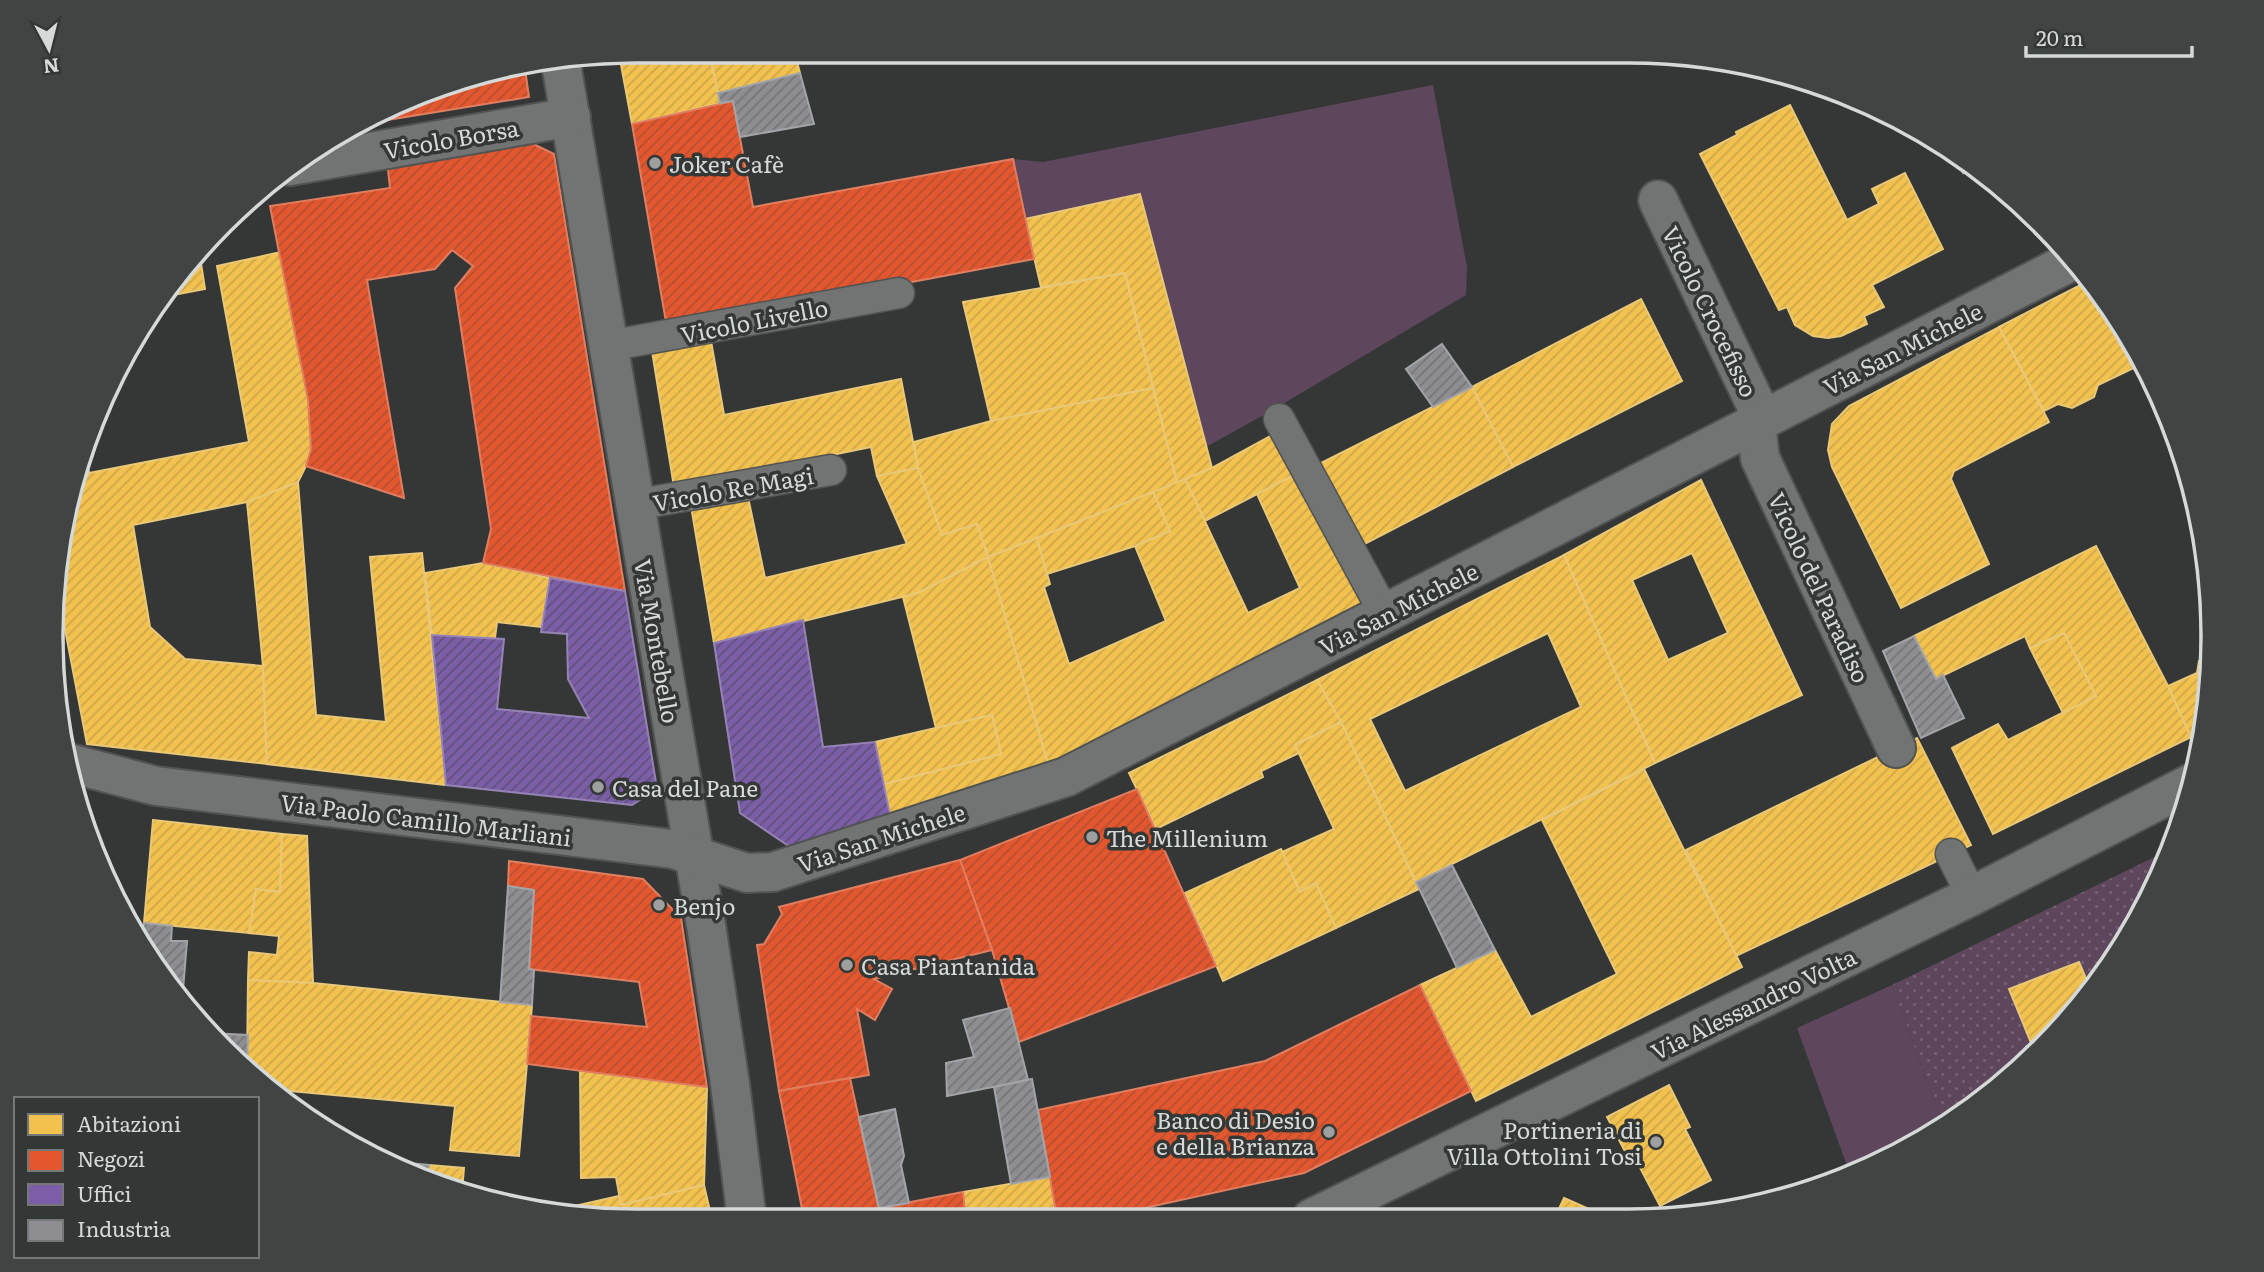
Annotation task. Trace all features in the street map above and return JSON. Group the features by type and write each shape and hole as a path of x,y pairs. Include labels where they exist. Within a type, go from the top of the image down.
{"street":[{"name":"Via Montebello","path":"562,68 695,858 730,1084 746,1209"},
{"name":"Vicolo Borsa","path":"316,162 571,117"},
{"name":"Vicolo Crocefisso","path":"1658,200 1757,407 1756,424"},
{"name":"Via San Michele","path":"695,858 747,873 773,872 1066,777 2065,265"},
{"name":"Vicolo del Paradiso","path":"1756,424 1760,458 1896,748"},
{"name":"Via Paolo Camillo Marliani","path":"78,765 156,786 673,849 695,858"},
{"name":"Via Alessandro Volta","path":"1330,1209 1972,896 2179,789"}],"lane":[{"name":"Vicolo Livello","path":"608,346 899,293"},
{"path":"1279,419 1385,614"},
{"name":"Vicolo Re Magi","path":"635,505 831,470"},
{"path":"1951,854 1972,896"}],"shaded area":[{"path":"1433,85 1467,267 1466,295 1206,447 1140,195 1025,219 1013,159 1043,162"},
{"path":"2157,856 2124,922 2083,985 2059,1014 2006,1067 1940,1116 1892,985"},
{"path":"1892,985 1940,1116 1881,1150 1847,1165 1797,1028"}],"building: Abitazioni":[{"path":"621,63 712,63 720,103 632,124"},
{"path":"712,63 797,63 800,73 718,93"},
{"path":"1790,105 1847,220 1879,204 1872,189 1905,173 1943,249 1872,285 1884,307 1864,316 1867,324 1841,336 1813,336 1795,325 1787,307 1779,310 1700,154 1737,135 1736,132"},
{"path":"1140,194 1212,468 1177,483 1125,273 1041,287 1025,219"},
{"path":"281,252 308,400 311,449 306,466 298,482 247,502 133,525 150,627 185,659 263,666 267,764 87,744 63,621 74,524 88,469 89,473 249,442 217,266"},
{"path":"201,263 205,289 176,295"},
{"path":"1125,273 1153,388 991,421 963,302"},
{"path":"2081,285 2134,368 2098,385 2094,397 2072,408 2058,404 2044,411 1999,327"},
{"path":"1641,299 1682,381 1513,467 1472,387"},
{"path":"1999,327 2049,422 1954,471 1951,479 1989,564 1901,608 1832,467 1828,450 1832,424 1849,406"},
{"path":"711,341 724,415 901,379 918,468 877,476 871,447 674,487 652,351"},
{"path":"1472,387 1513,467 1357,548 1319,464"},
{"path":"1153,388 1177,483 988,557 977,524 942,535 918,468 914,442 991,421"},
{"path":"1276,433 1298,473 1205,521 1185,479 1212,468"},
{"path":"918,468 942,535 977,524 988,557 918,593 714,643 691,506 748,497 765,578 907,544 877,476"},
{"path":"1298,473 1372,615 1050,771 988,557 1037,538 1050,584 1044,587 1069,664 1166,621 1135,546 1170,531 1153,492 1185,479 1248,613 1300,588 1257,494"},
{"path":"1701,480 1802,695 1655,763 1564,555","holes":["1692,553 1728,633 1668,660 1632,580"]},
{"path":"298,482 316,715 386,722 370,557 422,553 446,785 267,764 263,666 247,502"},
{"path":"1153,492 1170,531 1135,546 1047,574 1037,538"},
{"path":"2096,546 2168,686 2191,737 1993,834 1952,748 1998,724 2008,740 2096,696 2064,633 2030,648 2025,636 1936,679 1914,636"},
{"path":"1564,555 1655,763 1416,882 1341,722 1317,680","holes":["1548,633 1581,707 1405,791 1370,719"]},
{"path":"988,557 1050,771 891,820 884,784 1001,754 992,715 936,728 903,597 918,593"},
{"path":"483,563 550,578 541,627 497,622 495,638 432,635 425,573"},
{"path":"2064,633 2096,696 2063,713 2030,648"},
{"path":"2199,661 2196,711 2191,737 2168,686 2197,673"},
{"path":"1317,680 1341,722 1295,745 1299,753 1261,771 1263,777 1156,829 1129,773"},
{"path":"992,715 1001,754 884,784 875,742"},
{"path":"1341,722 1419,889 1336,928 1316,883 1300,892 1282,852 1334,829 1295,745"},
{"path":"1917,738 1971,845 1736,956 1686,850"},
{"path":"1644,769 1742,967 1476,1101 1420,985 1495,950 1531,1017 1617,974 1542,820"},
{"path":"153,820 282,834 280,892 256,889 249,933 144,923"},
{"path":"282,834 307,836 313,983 248,980 249,952 277,955 279,936 249,933 256,889 280,892"},
{"path":"1281,849 1300,892 1316,883 1336,928 1223,981 1185,893"},
{"path":"2079,962 2087,980 2031,1043 2009,989"},
{"path":"248,980 313,983 532,1005 519,1156 450,1150 455,1106 287,1091 247,1056"},
{"path":"580,1070 707,1087 704,1185 621,1205 616,1177 581,1178"},
{"name":"Portineria di Villa Ottolini Tosi","path":"1669,1085 1690,1127 1685,1129 1711,1180 1660,1206 1634,1156 1629,1159 1607,1117"},
{"path":"429,1165 464,1168 463,1182 452,1179 428,1170"},
{"path":"1050,1177 1055,1209 965,1209 963,1192"},
{"path":"704,1185 709,1209 576,1206 619,1196 621,1205"},
{"path":"1564,1198 1589,1209 1559,1209"}],"building: Negozi":[{"path":"526,74 529,97 388,120 452,93"},
{"path":"733,101 753,207 1013,159 1034,259 667,328 632,124"},
{"path":"523,139 554,154 625,591 483,563 491,529 455,288 473,266 452,250 435,269 367,280 404,498 306,466 311,449 308,400 270,206 390,188 387,161"},
{"path":"1137,789 1216,966 1019,1042 992,950 960,860"},
{"name":"Casa Piantanida","path":"960,860 992,950 874,979 892,989 875,1020 857,1009 869,1075 779,1091 757,945 764,944 782,914 779,907"},
{"path":"509,861 643,879 681,918 707,1087 527,1064 531,1016 647,1027 639,982 529,969 534,890 508,886"},
{"path":"1420,985 1471,1091 1304,1173 1140,1209 1055,1209 1038,1110 1265,1061"},
{"path":"850,1078 879,1209 802,1209 779,1091"},
{"path":"963,1192 965,1209 879,1209"}],"building: Uffici":[{"path":"550,578 625,591 657,789 632,805 446,785 432,635 504,639 497,709 589,718 568,679 567,634 541,632"},
{"path":"803,620 823,747 875,742 891,820 793,849 740,813 714,643"}],"building: Industria":[{"path":"800,73 814,124 740,137 733,101 720,103 718,93"},
{"path":"1442,344 1472,387 1433,407 1406,369"},
{"path":"1914,636 1936,679 1943,675 1964,718 1921,738 1883,651"},
{"path":"1452,865 1495,950 1457,968 1416,882"},
{"path":"508,886 534,890 529,969 534,970 532,1005 500,1002"},
{"path":"144,923 172,926 171,941 187,941 183,988 160,954 143,927"},
{"path":"1010,1008 1028,1080 947,1096 946,1063 974,1057 963,1020"},
{"path":"224,1034 248,1035 247,1057"},
{"path":"1032,1079 1050,1177 1011,1184 994,1087"},
{"path":"895,1109 904,1156 901,1165 909,1203 879,1208 859,1117"},
{"path":"414,1164 429,1165 428,1170"}],"place":[{"name":"Joker Cafè","path":"655,163"},
{"name":"Casa del Pane","path":"598,787"},
{"name":"The Millenium","path":"1092,837"},
{"name":"Benjo","path":"659,905"},
{"name":"Casa Piantanida","path":"847,965"},
{"name":"Banco di Desio e della Brianza","path":"1329,1132"},
{"name":"Portineria di Villa Ottolini Tosi","path":"1656,1142"}]}
